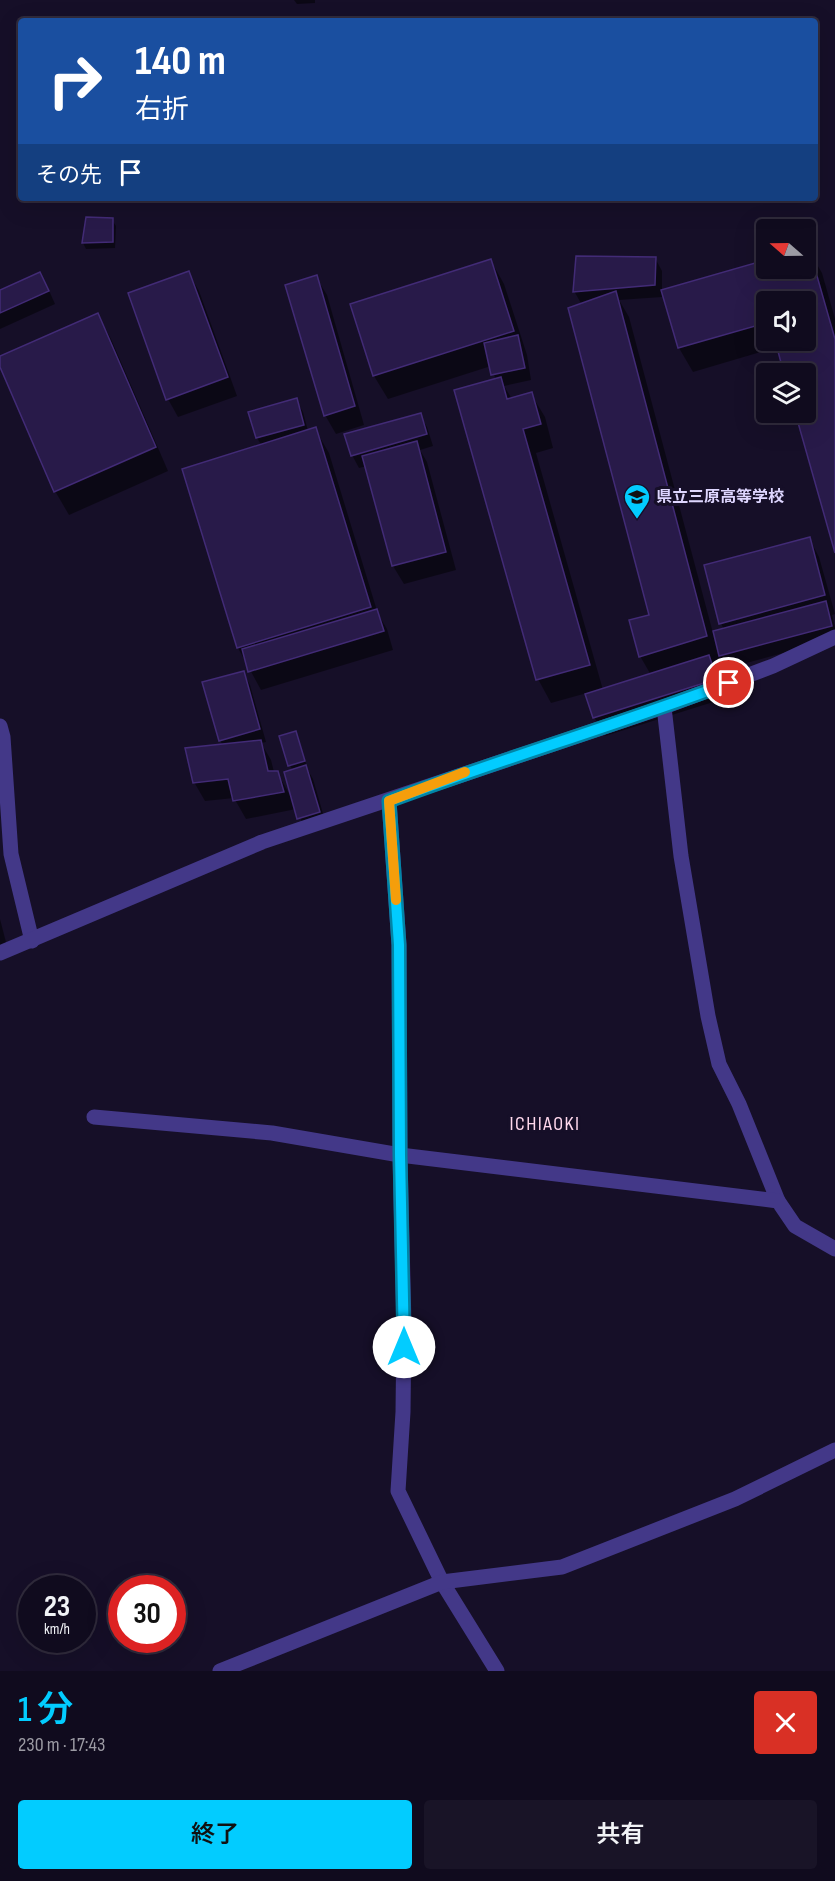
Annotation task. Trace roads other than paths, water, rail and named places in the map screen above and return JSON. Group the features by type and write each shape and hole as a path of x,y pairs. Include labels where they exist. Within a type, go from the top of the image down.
{"street":[{"path":"0,953 262,842 664,707 773,666 835,637"},
{"path":"664,707 681,856 708,1016 719,1064 778,1201 795,1226 835,1249"},
{"path":"0,726 3,737 11,854 32,941"},
{"path":"389,801 399,945 404,1325 403,1412 398,1491 442,1582 497,1671"},
{"path":"94,1117 272,1133 400,1155 778,1201"},
{"path":"220,1671 442,1582 562,1567 735,1499 835,1450"}],"place":[{"name":"県立三原高等学校","path":"637,520"}],"district":[{"name":"ICHIAOKI","path":"545,1124"}]}
